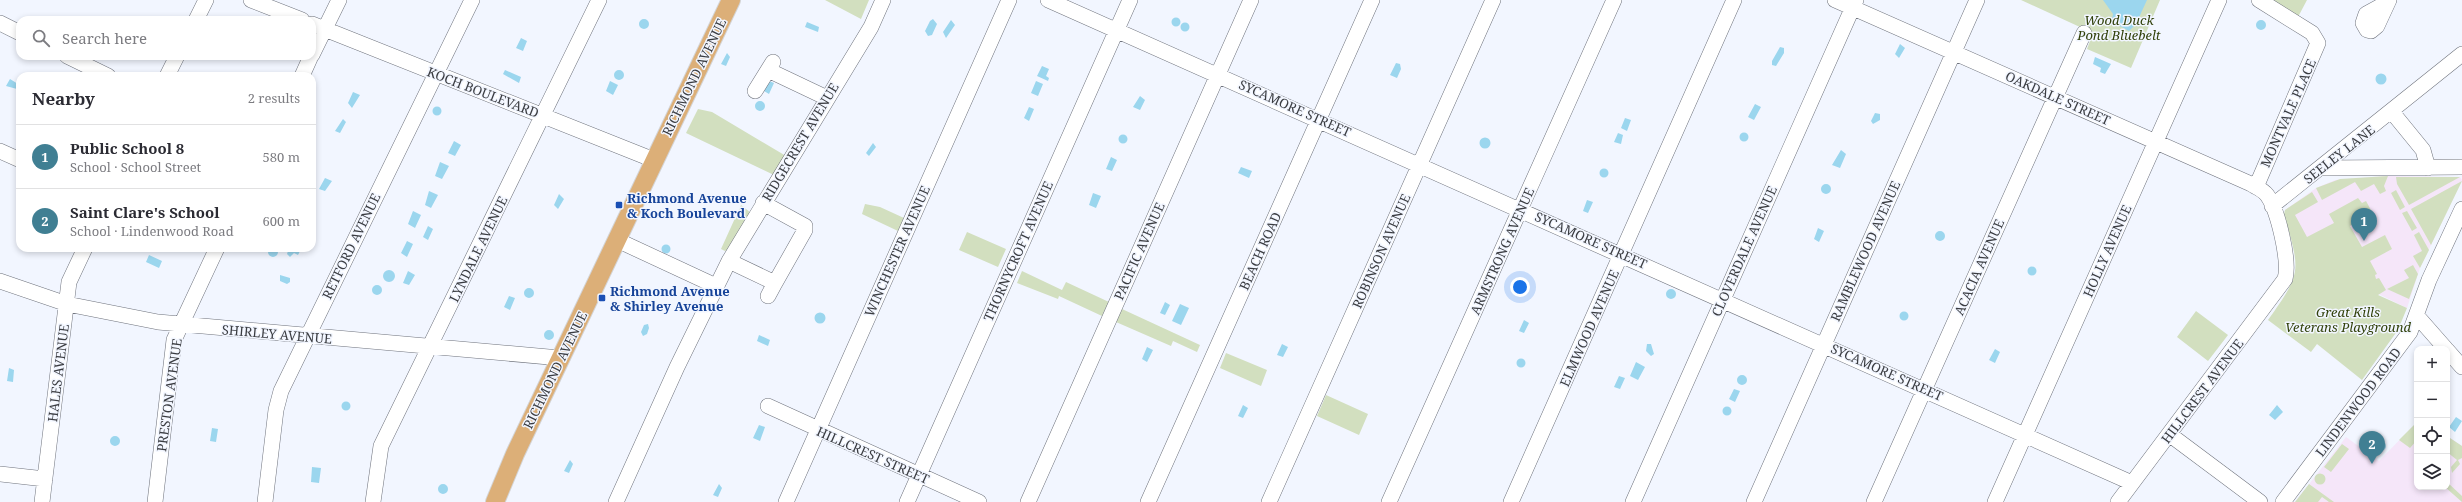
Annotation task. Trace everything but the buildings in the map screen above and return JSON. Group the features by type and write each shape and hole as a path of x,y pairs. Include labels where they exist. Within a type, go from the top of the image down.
{"main road":[{"name":"RICHMOND AVENUE","path":"495,502 514,454 730,0"}],"street":[{"path":"198,16 206,0"},
{"path":"251,0 292,16"},
{"path":"318,26 339,0"},
{"name":"RETFORD AVENUE","path":"265,502 278,397 472,0"},
{"name":"LYNDALE AVENUE","path":"373,502 381,446 599,0"},
{"name":"RIDGECREST AVENUE","path":"616,502 729,261 871,27 883,0"},
{"name":"WINCHESTER AVENUE","path":"786,502 1009,0"},
{"name":"SYCAMORE STREET","path":"1048,0 1218,74 2026,434 2132,483"},
{"name":"THORNYCROFT AVENUE","path":"907,502 1130,0"},
{"name":"PACIFIC AVENUE","path":"1028,502 1251,0"},
{"name":"BEACH ROAD","path":"1148,502 1372,0"},
{"name":"ROBINSON AVENUE","path":"1269,502 1493,0"},
{"name":"ARMSTRONG AVENUE","path":"1389,502 1614,0"},
{"name":"ELMWOOD AVENUE","path":"1511,502 1734,0"},
{"name":"OAKDALE STREET","path":"1835,0 1854,4 1954,52 2256,187 2266,194 2272,206"},
{"name":"RAMBLEWOOD AVENUE","path":"1754,502 1977,0"},
{"name":"HOLLY AVENUE","path":"1995,502 2219,0"},
{"name":"MONTVALE PLACE","path":"2256,187 2318,47 2317,39 2312,33 2259,0"},
{"name":"CLOVERDALE AVENUE","path":"1632,502 1854,4"},
{"path":"0,23 16,31"},
{"name":"KOCH BOULEVARD","path":"318,26 654,160"},
{"name":"ACACIA AVENUE","path":"1874,502 2084,33"},
{"name":"SEELEY LANE","path":"2272,206 2392,112 2462,54"},
{"path":"75,60 100,72"},
{"path":"169,72 176,60"},
{"path":"304,72 310,60"},
{"path":"755,91 771,65 827,98"},
{"path":"2392,112 2424,150 2428,168"},
{"path":"0,150 16,158"},
{"path":"2321,168 2462,167"},
{"path":"763,203 805,226 805,230 768,296"},
{"name":"HILLCREST AVENUE","path":"2118,502 2285,279 2288,270 2284,247 2272,206"},
{"name":"LINDENWOOD ROAD","path":"2283,502 2410,332 2418,316 2429,280 2462,209"},
{"path":"617,240 716,286"},
{"name":"HALES AVENUE","path":"42,502 69,282 83,252"},
{"name":"PRESTON AVENUE","path":"155,502 174,340 216,252"},
{"path":"729,261 775,283"},
{"name":"SHIRLEY AVENUE","path":"0,281 67,304 122,316 181,325 560,358"},
{"path":"2418,316 2444,346"},
{"path":"2450,353 2462,367"},
{"name":"HILLCREST STREET","path":"768,406 979,502"},
{"path":"2169,434 2260,502"},
{"path":"0,474 45,479"}],"shaded area":[{"path":"2386,176 2460,177 2462,180 2420,268 2407,308 2297,254 2285,210 2316,188 2335,180"},
{"path":"2414,425 2414,490 2450,490 2450,438 2462,446 2462,502 2295,502 2346,437 2379,461"}],"green space":[{"path":"825,0 869,0 861,19"},
{"name":"Wood Duck Pond Bluebelt","path":"2021,0 2160,0 2131,68 2087,49 2093,33"},
{"path":"2272,0 2307,0 2298,17"},
{"path":"698,109 712,112 786,156 776,176 686,133"},
{"path":"2388,176 2384,186 2386,191 2380,194 2374,184 2361,191 2355,182 2322,200 2316,188 2340,179"},
{"path":"2396,177 2460,177 2409,205 2397,184"},
{"path":"2462,181 2431,245 2411,209"},
{"path":"2396,190 2405,207 2400,210 2391,193"},
{"name":"Great Kills Veterans Playground","path":"2312,192 2318,202 2295,215 2307,237 2334,223 2329,214 2358,198 2362,203 2366,201 2372,212 2350,226 2362,247 2385,235 2392,249 2370,261 2377,274 2375,275 2376,279 2379,278 2386,290 2378,295 2407,308 2398,330 2362,380 2317,344 2311,352 2268,320 2288,291 2293,280 2295,270 2293,248 2284,214 2285,210"},
{"path":"865,204 880,207 904,218 898,231 862,214"},
{"path":"741,205 751,213 731,248 725,251 721,249"},
{"path":"2407,211 2417,228 2412,231 2402,213"},
{"path":"967,232 1006,249 998,267 959,250"},
{"path":"2419,232 2429,250 2420,268 2413,256 2422,251 2414,235"},
{"path":"2413,265 2418,274 2409,299 2387,289 2409,278 2404,270"},
{"path":"1022,271 1062,290 1066,282 1109,302 1102,316 1059,296 1058,299 1017,283"},
{"path":"1122,309 1200,345 1197,352 1173,341 1171,346 1116,322"},
{"path":"2196,311 2228,335 2208,361 2177,337"},
{"path":"1226,353 1267,370 1261,386 1220,368"},
{"path":"1326,395 1368,414 1359,435 1317,416"},
{"path":"2414,425 2414,443 2410,448 2399,440"},
{"path":"2450,438 2462,446 2462,458 2458,460 2460,464 2452,473 2451,467 2457,460 2450,454"},
{"path":"2342,444 2349,449 2331,472 2324,467"},
{"path":"2318,474 2322,474 2324,475 2324,483 2318,484 2315,481 2315,477"},
{"path":"2309,484 2334,502 2329,502 2322,497 2318,502 2295,502"},
{"path":"2450,485 2462,496 2462,502 2448,490 2450,490"}],"water":[{"path":"2103,0 2147,0 2136,24 2129,31 2118,25 2111,25 2113,14"},
{"path":"1176,17 1181,22 1176,27 1171,22"},
{"path":"642,19 646,19 648,20 648,28 642,29 639,26 639,22"},
{"path":"933,19 937,24 932,35 928,36 925,31 930,21"},
{"path":"951,20 955,25 946,38 943,32"},
{"path":"2261,20 2266,25 2261,30 2256,25"},
{"path":"807,22 819,27 818,32 805,27"},
{"path":"1185,22 1190,27 1185,32 1180,27"},
{"path":"521,38 527,41 523,51 516,48"},
{"path":"1900,44 1905,48 1899,58 1895,54"},
{"path":"1780,47 1784,48 1784,53 1776,66 1772,65 1772,61"},
{"path":"727,53 730,57 726,66 721,64"},
{"path":"2095,57 2111,64 2105,74 2100,72 2101,68 2093,64"},
{"path":"1396,63 1400,64 1401,69 1397,78 1390,75"},
{"path":"1042,66 1049,69 1046,76 1049,78 1048,81 1037,76"},
{"path":"505,70 521,77 519,83 503,74"},
{"path":"619,70 624,75 619,80 614,75"},
{"path":"2379,74 2383,74 2385,75 2385,83 2379,84 2376,81 2376,77"},
{"path":"10,79 16,83 16,89 6,86"},
{"path":"610,81 618,85 613,95 606,91"},
{"path":"769,81 774,83 769,94 764,91"},
{"path":"1036,81 1043,84 1038,96 1031,93"},
{"path":"353,92 360,95 352,108 348,103"},
{"path":"1140,96 1145,100 1140,110 1133,107"},
{"path":"758,101 762,101 764,102 764,110 758,111 755,108 755,104"},
{"path":"1755,104 1761,107 1754,120 1748,117"},
{"path":"435,107 439,107 441,111 439,115 435,115 433,113 433,109"},
{"path":"1029,107 1034,109 1029,121 1024,118"},
{"path":"1875,113 1880,114 1880,120 1873,124 1871,121"},
{"path":"1625,118 1631,120 1627,131 1621,128"},
{"path":"343,119 346,122 340,133 335,131"},
{"path":"1744,132 1749,137 1744,142 1739,137"},
{"path":"1618,133 1623,135 1621,144 1614,142"},
{"path":"1123,134 1128,139 1123,144 1118,139"},
{"path":"1483,138 1487,138 1489,139 1489,147 1483,148 1480,145 1480,141"},
{"path":"454,141 461,145 455,156 448,153"},
{"path":"873,143 876,147 869,156 866,153"},
{"path":"1841,150 1846,154 1840,168 1832,165"},
{"path":"1111,157 1117,160 1112,171 1106,169"},
{"path":"440,162 449,166 442,179 435,176"},
{"path":"1241,167 1252,171 1249,178 1238,173"},
{"path":"1604,168 1609,173 1604,178 1599,173"},
{"path":"325,178 332,181 325,191 319,189"},
{"path":"1824,184 1828,184 1830,185 1830,193 1824,194 1821,191 1821,187"},
{"path":"429,191 438,195 431,208 425,205"},
{"path":"1093,193 1101,196 1096,208 1089,205"},
{"path":"559,194 564,199 558,209 554,205"},
{"path":"1587,200 1593,202 1588,213 1583,211"},
{"path":"413,211 421,215 415,228 408,224"},
{"path":"428,226 433,229 428,240 423,237"},
{"path":"1818,228 1824,231 1819,242 1814,239"},
{"path":"1938,231 1942,231 1944,232 1944,240 1938,241 1935,238 1935,234"},
{"path":"407,241 413,244 407,257 401,253"},
{"path":"664,245 668,245 670,249 668,253 664,253 662,251 662,247"},
{"path":"268,252 278,252 275,257 271,257"},
{"path":"288,252 300,252 298,255 294,253 290,257 287,254"},
{"path":"149,255 162,261 159,268 146,262"},
{"path":"2032,266 2037,271 2032,276 2027,271"},
{"path":"387,270 391,270 395,276 391,282 387,282 383,278 383,274"},
{"path":"408,271 415,275 409,285 403,283"},
{"path":"280,275 290,278 290,282 287,284 280,281"},
{"path":"375,285 379,285 382,290 379,295 375,295 372,292 372,288"},
{"path":"527,288 531,288 533,289 533,297 527,298 524,295 524,291"},
{"path":"1669,289 1673,289 1675,290 1675,298 1669,299 1666,296 1666,292"},
{"path":"509,296 515,298 510,310 504,307"},
{"path":"1165,302 1170,305 1165,315 1160,313"},
{"path":"1180,304 1189,308 1181,325 1172,321"},
{"path":"1904,311 1909,316 1904,321 1899,316"},
{"path":"818,313 822,313 824,314 824,322 818,323 815,320 815,316"},
{"path":"1524,320 1529,323 1524,333 1519,331"},
{"path":"648,324 649,328 647,334 643,336 641,332 644,325"},
{"path":"547,330 551,330 553,331 553,339 547,340 544,337 544,333"},
{"path":"759,335 770,340 768,346 757,341"},
{"path":"1282,344 1288,347 1283,357 1277,355"},
{"path":"1647,344 1651,344 1654,354 1651,356 1646,351"},
{"path":"1147,347 1153,350 1147,362 1142,359"},
{"path":"1995,349 2000,352 1995,363 1989,360"},
{"path":"1519,359 1523,359 1525,363 1523,367 1519,367 1517,365 1517,361"},
{"path":"1636,362 1645,367 1638,380 1630,376"},
{"path":"9,368 14,370 13,382 7,381"},
{"path":"1742,375 1747,380 1742,385 1737,380"},
{"path":"1619,376 1625,378 1620,389 1614,387"},
{"path":"1734,389 1740,391 1735,402 1729,399"},
{"path":"346,401 351,406 346,411 341,406"},
{"path":"1243,405 1248,408 1243,418 1238,416"},
{"path":"2277,405 2283,412 2275,420 2269,415"},
{"path":"1727,406 1732,411 1727,416 1722,411"},
{"path":"2456,417 2462,421 2455,432 2450,428"},
{"path":"759,425 765,427 760,441 753,438"},
{"path":"212,428 218,429 216,442 210,441"},
{"path":"115,436 120,441 115,446 110,441"},
{"path":"2381,441 2386,446 2381,451 2376,446"},
{"path":"570,460 573,464 569,473 564,471"},
{"path":"312,467 321,468 319,483 311,482"},
{"path":"441,484 445,484 447,485 447,493 441,494 438,491 438,487"},
{"path":"719,484 722,488 718,497 713,495"}],"place":[{"name":"Richmond Avenue & Koch Boulevard","path":"619,205"},
{"name":"Public School 8","path":"2364,241"},
{"name":"Richmond Avenue & Shirley Avenue","path":"602,298"},
{"name":"Saint Clare's School","path":"2372,464"}]}
